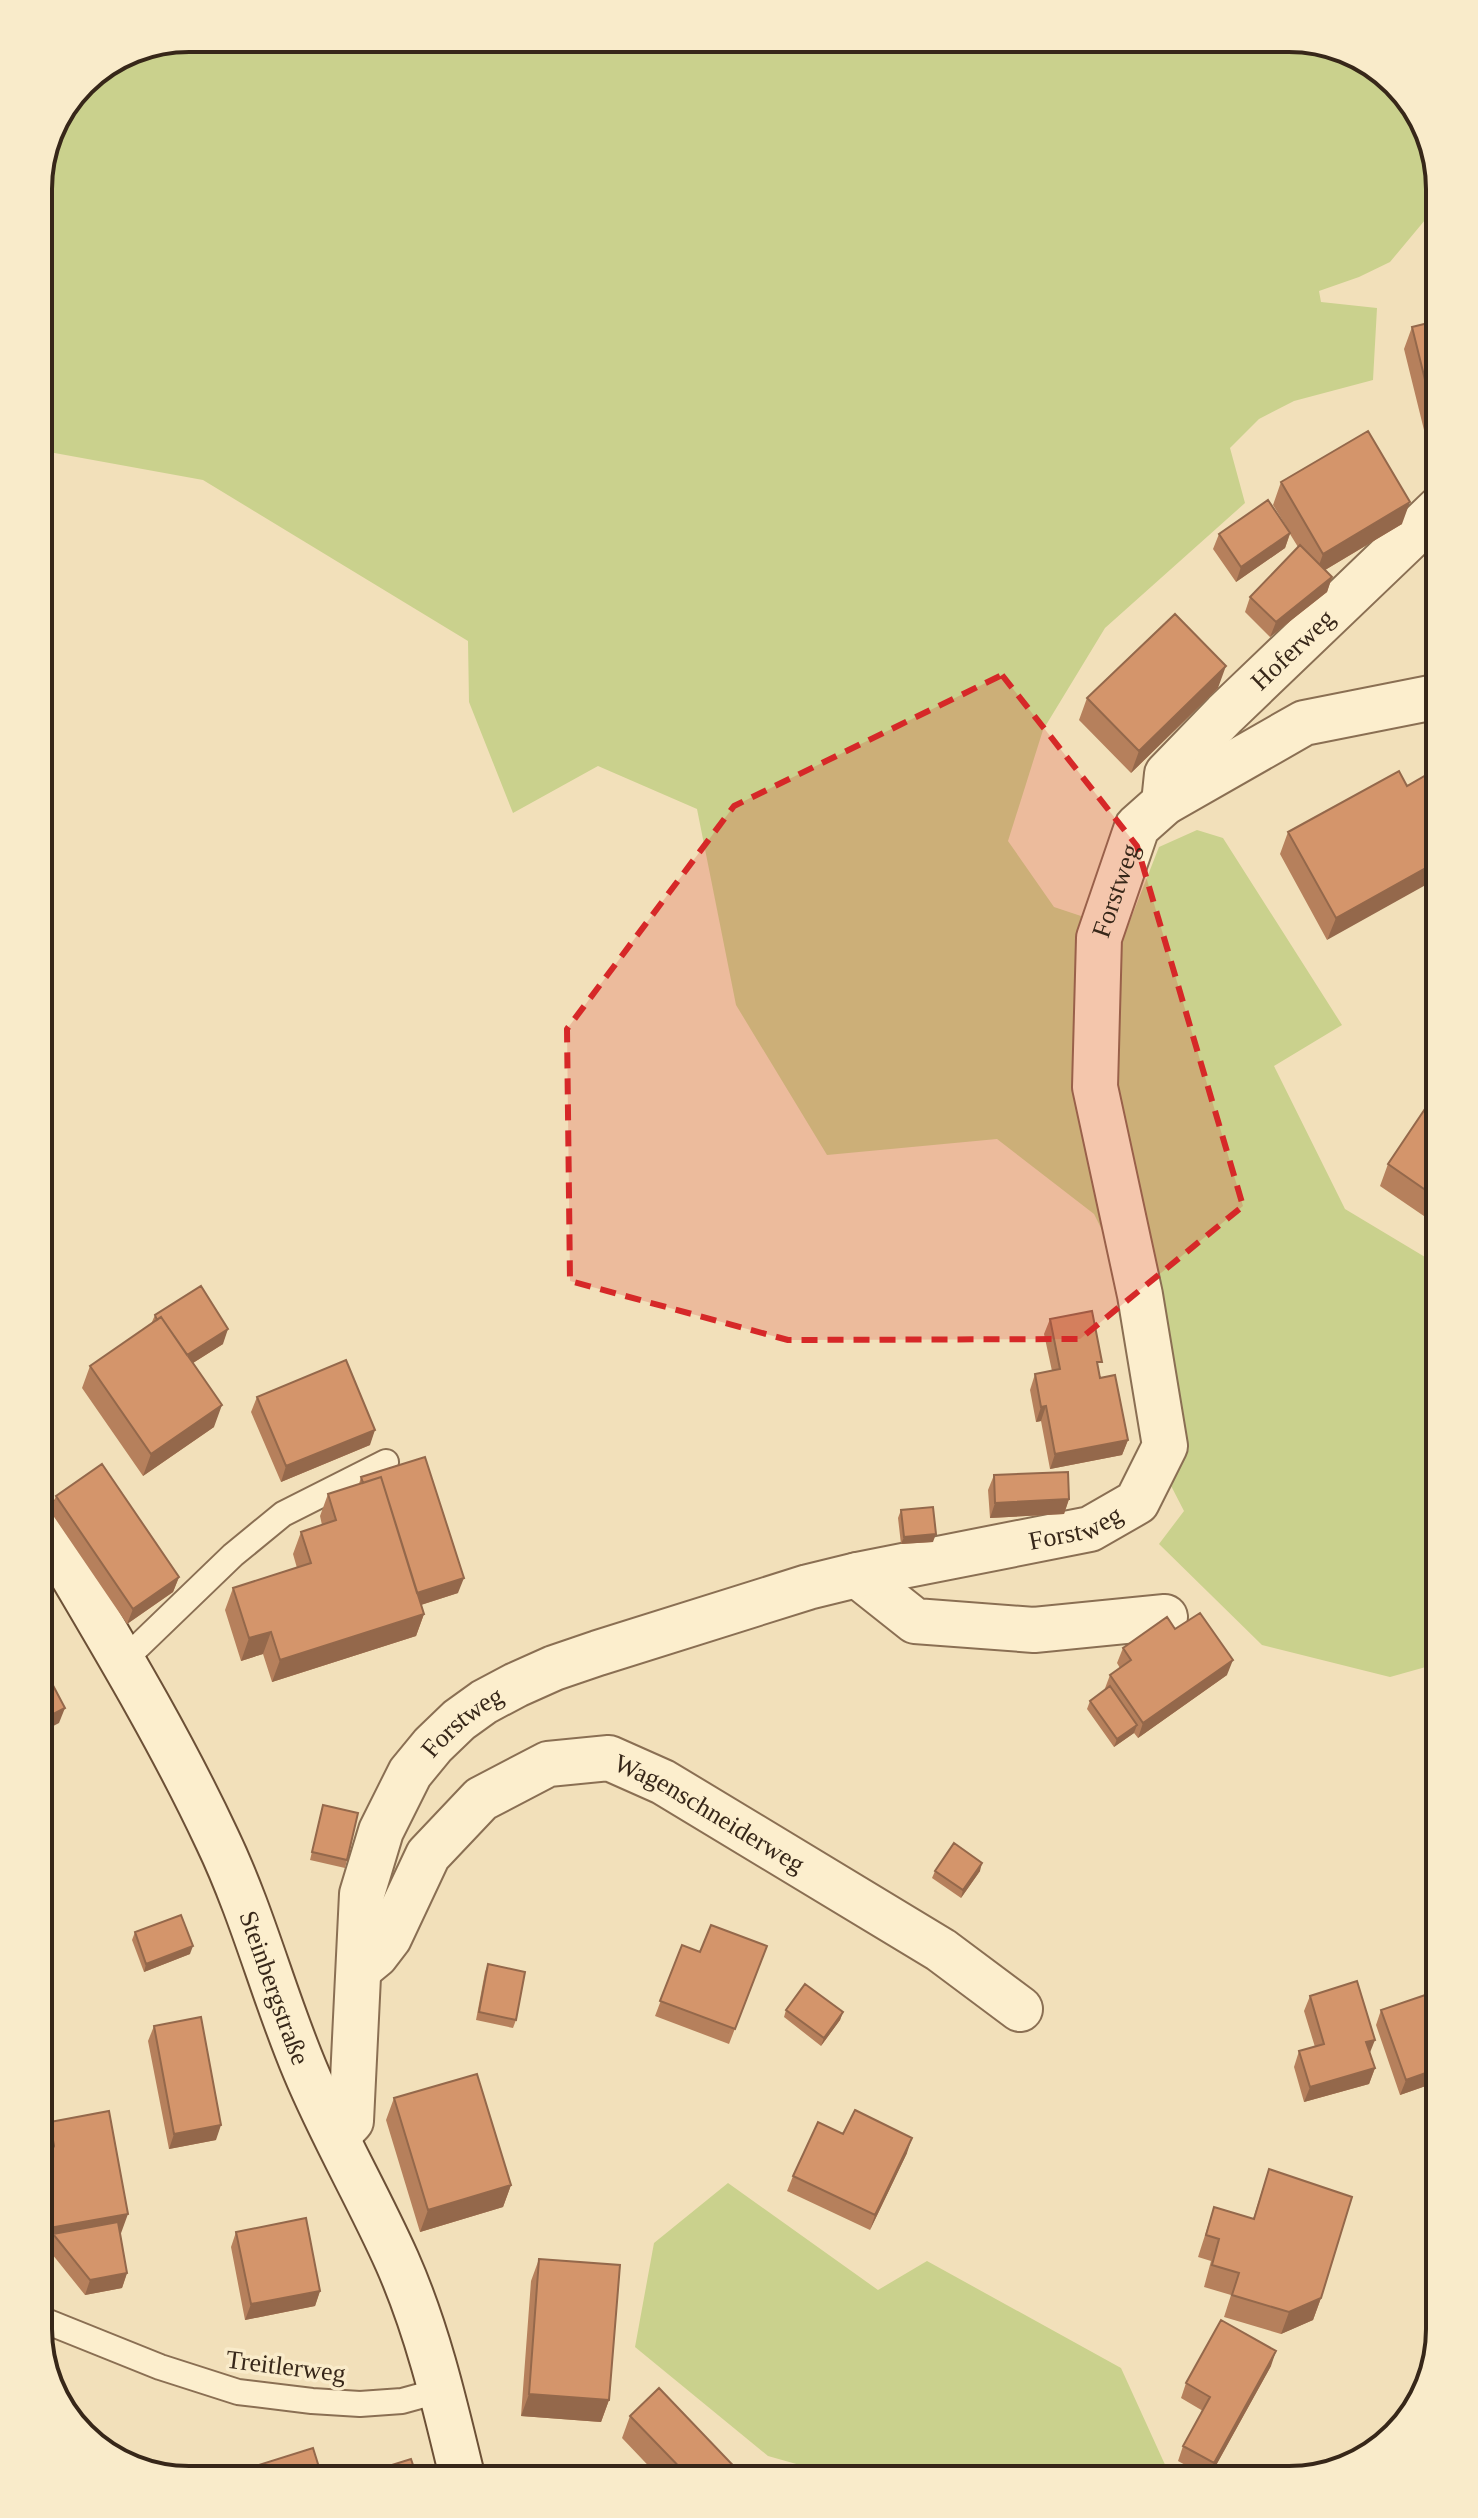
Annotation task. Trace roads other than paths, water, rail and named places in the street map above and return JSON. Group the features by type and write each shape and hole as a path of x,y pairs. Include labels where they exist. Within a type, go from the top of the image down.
{"street":[{"name":"Hoferweg","path":"1164,803 1167,774 1225,714 1426,521"},
{"name":"Forstweg","path":"337,2136 351,2121 362,1894 381,1831 410,1773 459,1720 484,1702 554,1668 808,1587 1090,1529 1137,1502 1165,1446 1140,1295 1095,1087 1099,938 1137,827 1164,803 1304,723 1426,699"},
{"name":"Steinbergstraße","path":"52,1541 123,1661 219,1842 305,2070 396,2259 421,2321 442,2390 460,2466"},
{"path":"857,1575 915,1621 1034,1630 1165,1617"},
{"name":"Wagenschneiderweg","path":"359,1969 376,1955 389,1938 428,1855 481,1799 548,1764 609,1758 663,1782 941,1950 1020,2009"}],"lane":[{"path":"123,1661 233,1555 283,1514 386,1462"},
{"name":"Treitlerweg","path":"52,2324 160,2367 238,2392 360,2404 402,2401 442,2390"}]}
